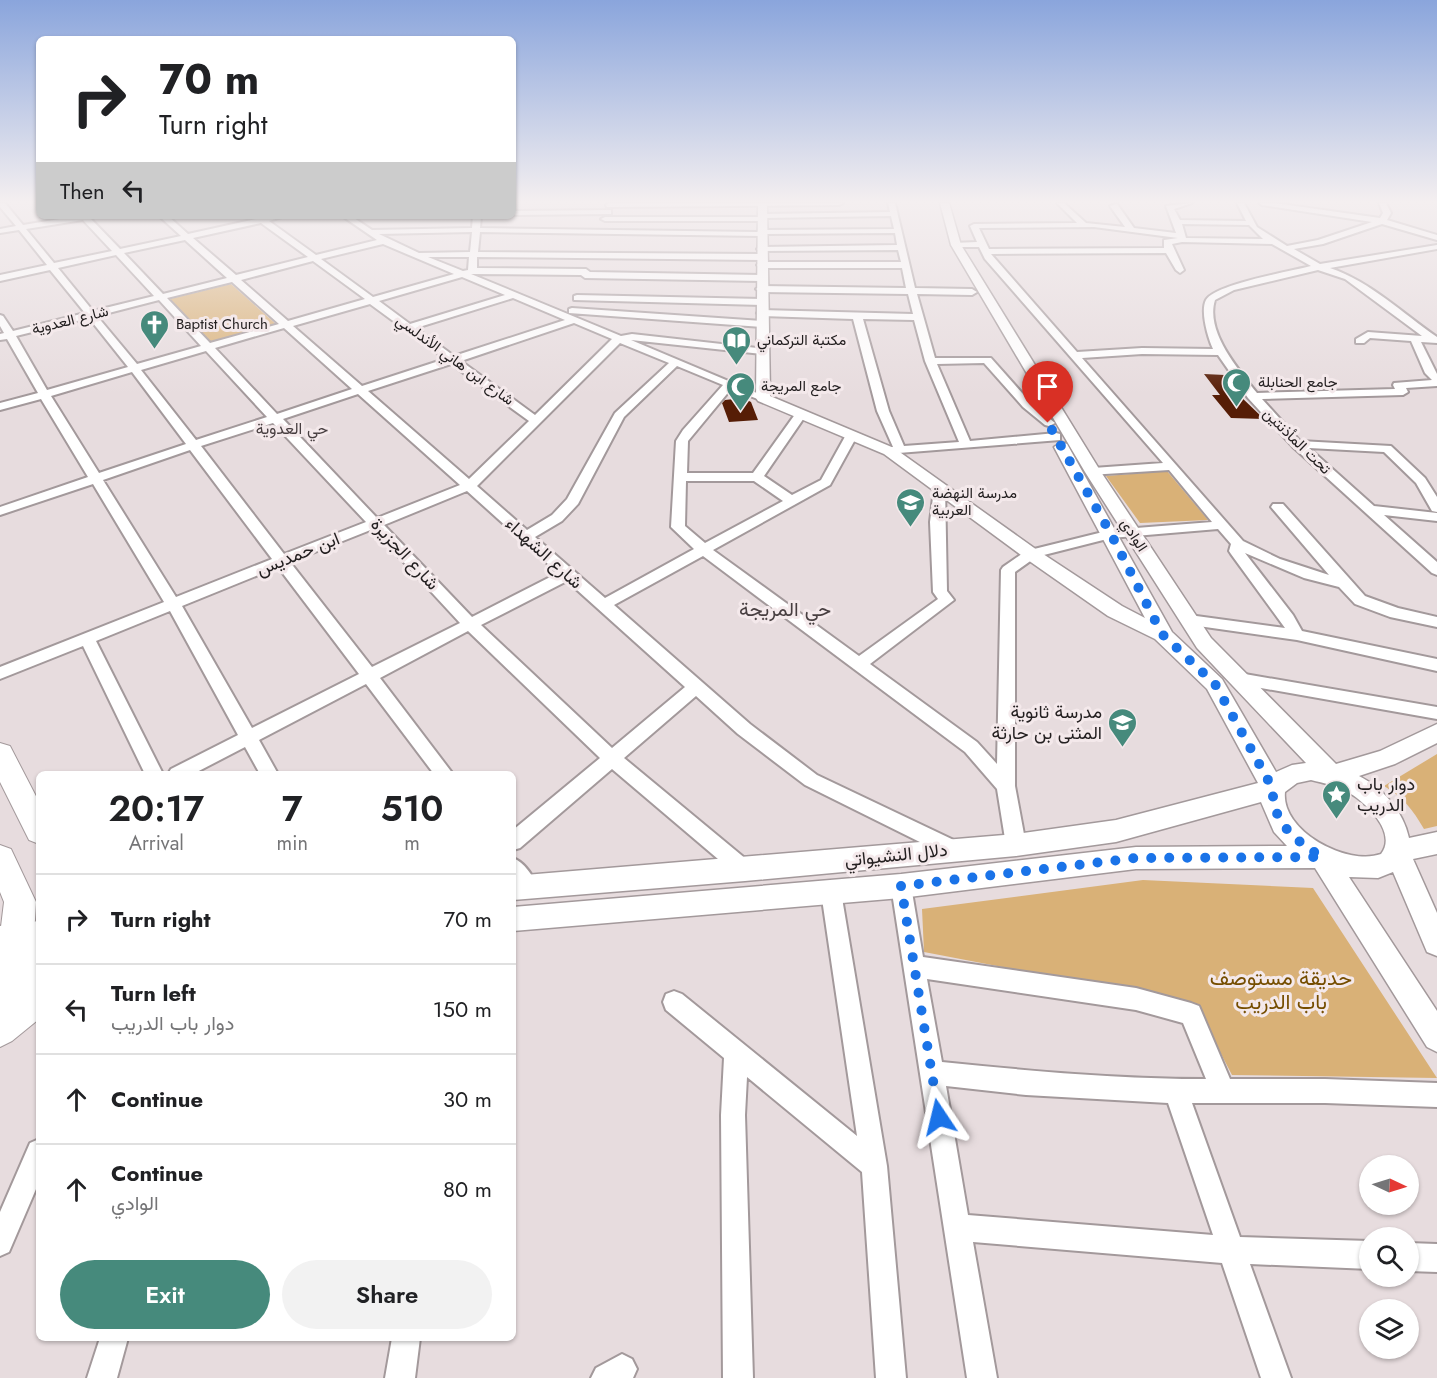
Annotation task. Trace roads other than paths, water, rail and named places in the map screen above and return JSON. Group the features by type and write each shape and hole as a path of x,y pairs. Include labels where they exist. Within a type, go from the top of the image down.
{"highway":[{"path":"0,754 36,825"},
{"path":"0,858 20,952 0,1029"},
{"path":"0,1012 20,952"}],"main road":[{"path":"761,267 763,398 851,436 894,451 940,489 1115,611 1162,634 1204,644"},
{"name":"الوادي","path":"958,267 1111,534 1162,634"},
{"name":"الوادي","path":"969,267 1093,472 1204,644 1332,775"},
{"path":"1162,634 1215,684 1273,789"},
{"path":"1332,775 1387,758 1437,733"},
{"path":"1311,771 1332,775 1360,789 1384,808 1395,824 1399,839 1397,852 1390,861 1369,867 1342,864 1322,857 1303,845 1288,831 1277,816 1272,802 1273,789 1280,778 1294,772 1311,771"},
{"name":"دلال النشيواتي","path":"521,888 746,870 1016,844 1116,831 1273,789"},
{"path":"1397,852 1437,843"},
{"path":"1397,852 1437,943"},
{"path":"516,919 901,886 1136,858 1322,857"},
{"path":"1322,857 1437,1037"}],"street":[{"path":"0,278 50,267"},
{"path":"51,267 135,369 442,771"},
{"name":"شارع الجزيرة","path":"132,267 470,624 611,757 746,870"},
{"name":"شارع الشهداء","path":"223,267 744,729 811,780 953,849"},
{"name":"شارع العدوية","path":"5,336 278,267"},
{"name":"شارع ابن هاني الأندلسي","path":"329,267 535,420"},
{"path":"452,267 513,295 572,317 618,339 763,398"},
{"path":"468,273 470,267"},
{"path":"572,317 588,267"},
{"path":"0,407 468,273 582,284 689,267"},
{"path":"582,284 689,267"},
{"path":"0,511 192,445 362,391 572,317 726,267"},
{"path":"779,267 857,316 917,317"},
{"path":"811,267 911,290 972,291"},
{"path":"906,267 917,317 930,361 951,416 966,444"},
{"path":"1000,267 1238,544 1275,562 1344,584"},
{"name":"تحت المأذنتين","path":"1317,267 1231,288 1211,299 1208,309 1209,319 1220,352 1252,396 1297,444 1437,570"},
{"path":"1319,267 1348,277 1436,340"},
{"path":"409,327 513,295"},
{"path":"857,316 894,451 1056,437"},
{"path":"0,318 5,336 44,394 173,604 267,771"},
{"path":"1360,341 1368,335 1436,340"},
{"path":"618,339 632,337 762,351"},
{"name":"ابن حمديس","path":"0,673 469,486 618,339"},
{"path":"1415,339 1437,381"},
{"path":"1074,355 1142,351 1220,352"},
{"path":"930,361 987,360 1027,405 1048,423"},
{"path":"526,536 557,518 573,501 619,415 675,363"},
{"path":"1252,396 1372,395 1403,392 1398,385 1402,384 1437,381"},
{"path":"729,385 687,432 682,441 678,527 704,549 972,747 1006,786"},
{"path":"757,477 800,414"},
{"path":"603,604 826,482 851,436"},
{"path":"1297,444 1387,449 1421,481 1437,508"},
{"path":"1093,472 1172,466"},
{"path":"681,477 757,477 792,501"},
{"path":"859,664 947,600 940,592 937,522 940,489"},
{"path":"1278,507 1360,600 1395,613 1437,622"},
{"path":"1371,510 1437,517"},
{"path":"1016,844 1006,786 1008,570 1031,554 1111,534 1220,525"},
{"path":"1238,544 1236,551 1288,619 1297,635"},
{"path":"183,771 568,574"},
{"path":"1189,620 1297,635 1437,665"},
{"path":"87,638 153,771"},
{"path":"1239,679 1437,712"},
{"path":"516,839 696,687"},
{"path":"901,886 982,1378"},
{"path":"831,892 874,1166 891,1378"},
{"path":"913,966 1136,999 1191,1014 1223,1090"},
{"path":"674,1002 874,1166"},
{"path":"736,1053 733,1115 738,1378"},
{"path":"932,1073 1026,1083 1176,1091 1325,1091 1437,1095"},
{"path":"1176,1091 1275,1378"},
{"path":"0,1243 36,1159"},
{"path":"958,1228 1230,1250 1359,1255"},
{"path":"1419,1257 1437,1258"},
{"path":"102,1378 113,1341"},
{"path":"400,1378 405,1341"}],"place":[{"name":"Baptist Church","path":"155,350"},
{"name":"مكتبة التركماني","path":"736,366"},
{"name":"جامع الحنابلة","path":"1237,408"},
{"name":"جامع المريجة","path":"740,412"},
{"name":"مدرسة النهضة العربية","path":"911,528"},
{"name":"مدرسة ثانوية المثنى بن حارثة","path":"1123,748"},
{"name":"دوار باب الدريب","path":"1336,820"}],"district":[{"name":"حي العدوية","path":"292,428"},
{"name":"حي المريجة","path":"785,609"}],"park label":[{"name":"حديقة مستوصف باب الدريب","path":"1281,990"}]}
